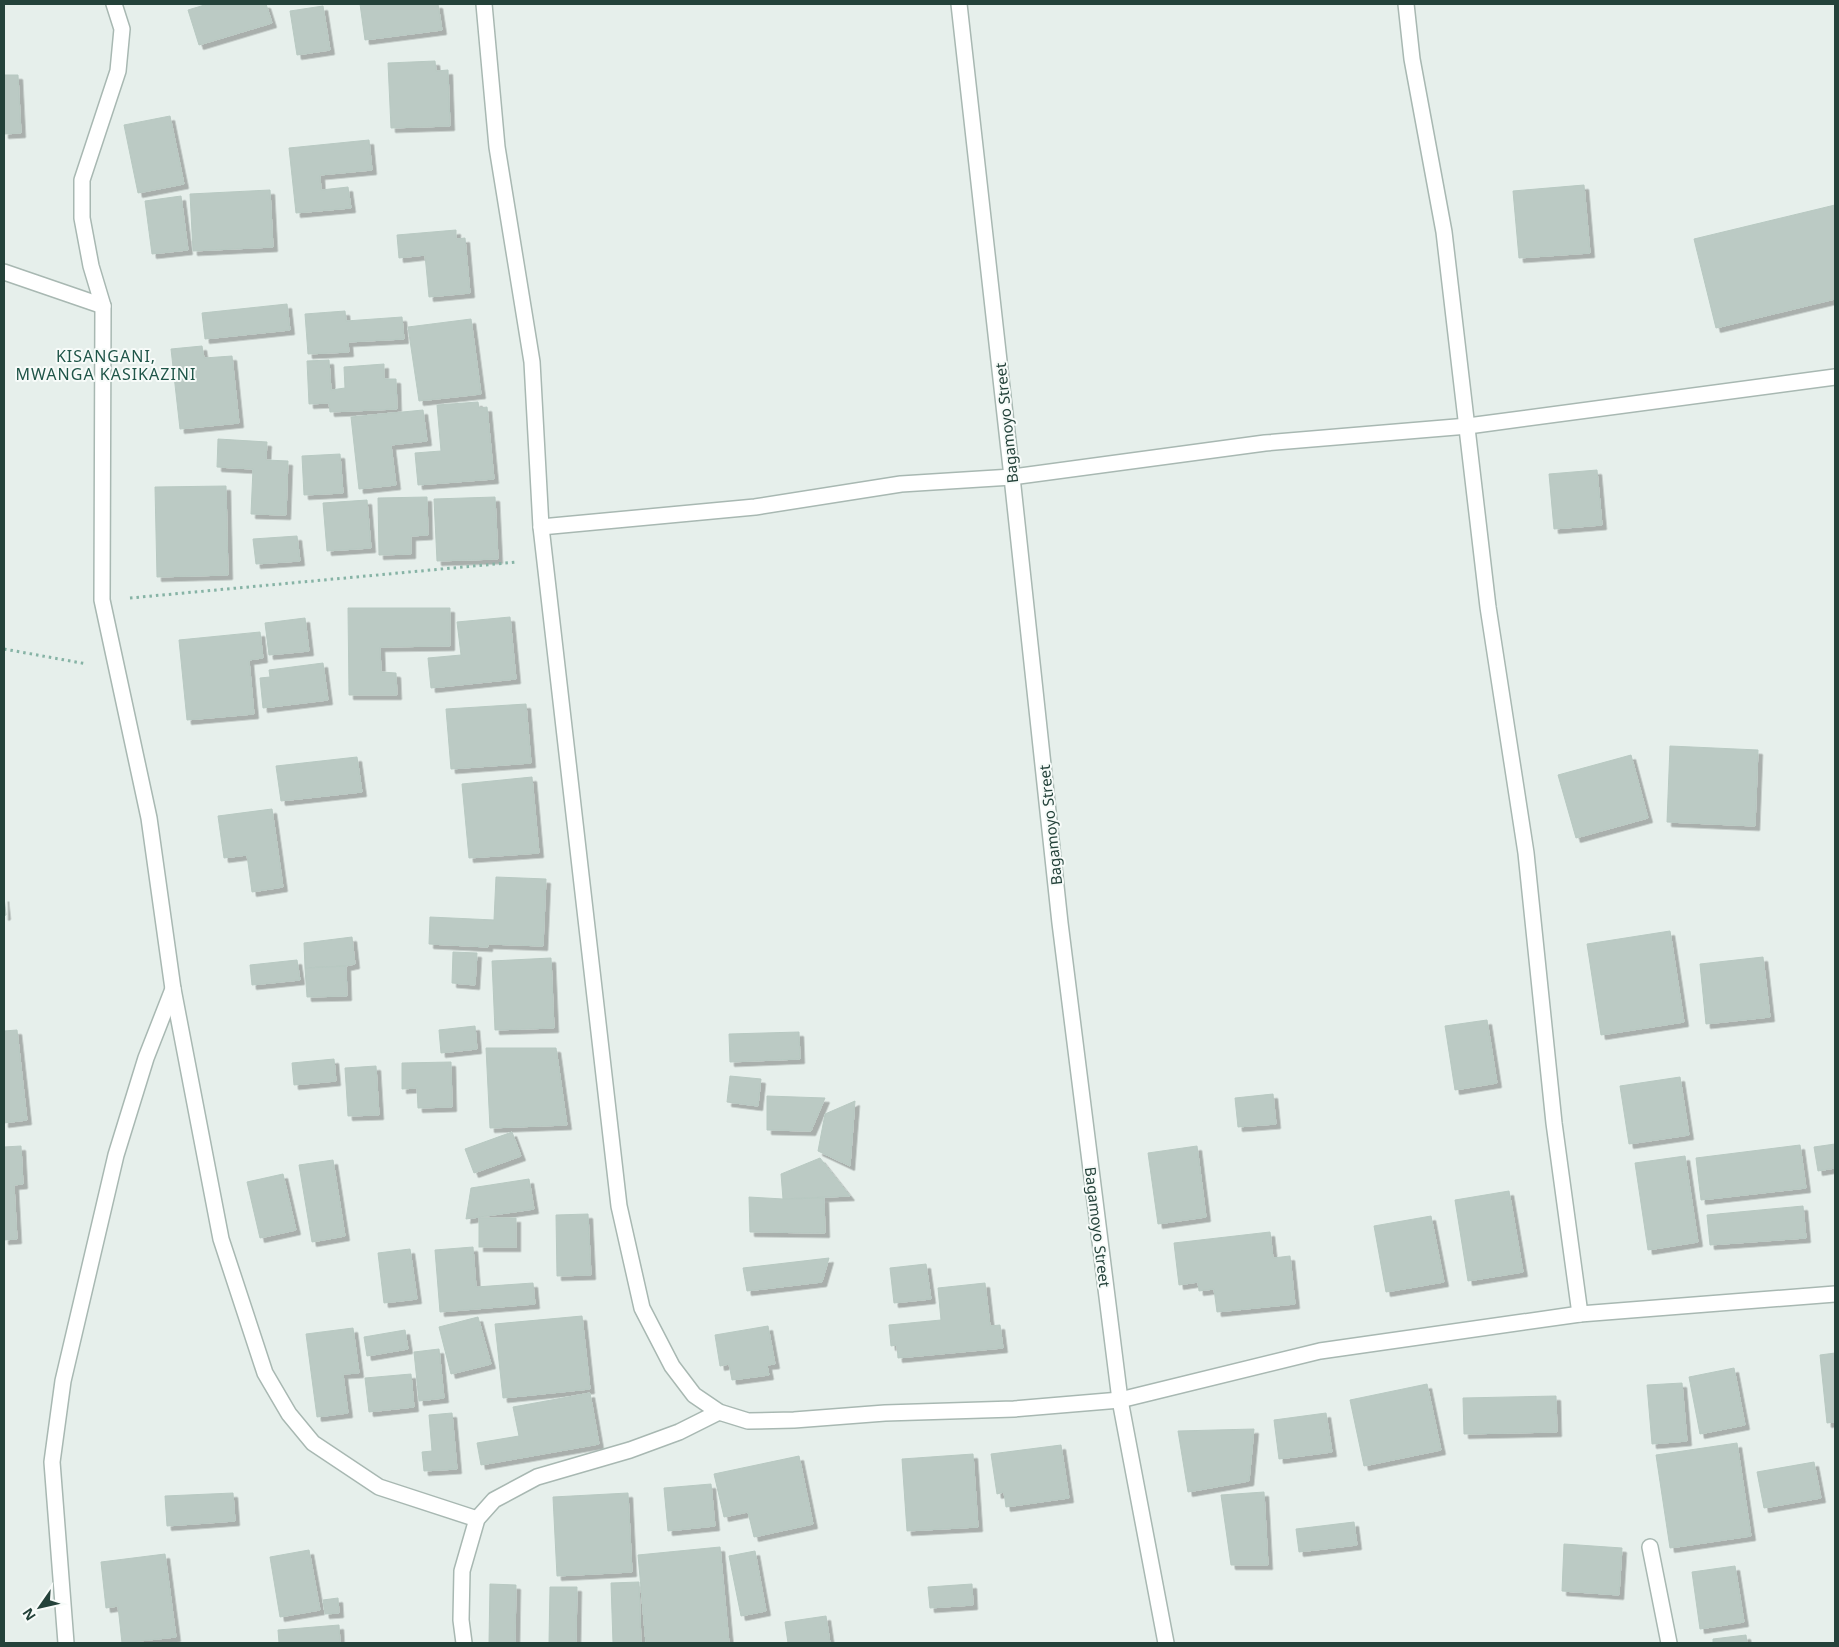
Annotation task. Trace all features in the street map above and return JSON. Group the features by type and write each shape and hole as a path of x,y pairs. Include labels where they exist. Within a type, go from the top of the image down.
{"street":[{"path":"114,4 122,29 118,71 82,180 82,218 91,266 103,306 102,600 149,818 173,989 221,1239 265,1374 289,1414 313,1443 380,1487 478,1519"},
{"path":"484,4 497,146 532,362 541,527 619,1206 642,1308 672,1366 694,1395 719,1412 748,1421 794,1420 885,1413 1014,1409 1120,1400 1320,1351 1580,1314 1835,1294"},
{"name":"Bagamoyo Street","path":"958,4 1060,923 1120,1400 1166,1643"},
{"path":"1406,4 1412,59 1444,232 1488,607 1526,853 1554,1123 1580,1314"},
{"path":"4,272 103,306"},
{"path":"541,527 755,507 901,484 1012,477 1265,443 1468,426 1835,377"},
{"path":"66,1643 52,1462 63,1381 116,1155 146,1058 173,989"},
{"path":"464,1643 461,1620 462,1570 478,1519 494,1500 537,1477 663,1438 719,1412"},
{"path":"1650,1547 1669,1643"}],"path":[{"path":"102,600 545,559"},
{"path":"4,649 117,670"}],"building":[{"path":"208,4 266,4 272,23 199,45 188,10"},
{"path":"360,4 438,4 442,30 365,40"},
{"path":"323,6 330,50 297,55 290,11"},
{"path":"435,61 436,71 448,70 450,126 391,128 388,63"},
{"path":"4,75 18,75 21,133 4,134"},
{"path":"170,116 184,184 138,193 124,125"},
{"path":"369,140 372,170 320,175 321,190 348,187 351,208 296,213 289,148"},
{"path":"1584,185 1590,253 1519,258 1513,191"},
{"path":"270,190 273,247 193,251 190,194"},
{"path":"181,196 188,250 152,254 145,201"},
{"path":"1835,205 1835,299 1716,328 1694,239"},
{"path":"456,230 456,239 465,238 470,293 429,297 425,255 399,258 397,235"},
{"path":"287,304 290,330 205,339 202,313"},
{"path":"345,311 346,321 402,317 404,339 348,342 349,352 308,354 305,314"},
{"path":"471,319 481,394 419,401 408,327"},
{"path":"202,346 204,358 232,356 239,423 180,429 171,349"},
{"path":"329,360 331,390 345,388 344,367 384,364 384,379 396,379 397,409 330,412 329,403 309,404 307,361"},
{"path":"478,402 479,408 487,407 494,479 418,485 415,453 441,451 437,405"},
{"path":"423,410 427,441 391,445 396,485 359,489 351,417"},
{"path":"218,439 267,442 266,460 288,461 286,515 251,514 253,469 217,467"},
{"path":"340,454 343,493 304,495 302,456"},
{"path":"1597,470 1602,525 1554,529 1549,474"},
{"path":"226,486 228,575 157,577 155,487"},
{"path":"427,497 428,535 411,536 411,554 379,555 378,498"},
{"path":"495,497 498,559 437,561 434,499"},
{"path":"367,500 371,548 327,551 323,503"},
{"path":"297,536 300,561 256,564 253,539"},
{"path":"348,608 450,608 450,646 380,647 381,672 396,673 397,695 349,695"},
{"path":"510,617 516,679 431,688 428,658 461,655 457,622"},
{"path":"305,618 309,651 269,655 265,623"},
{"path":"260,632 263,658 249,660 254,714 187,720 179,640"},
{"path":"323,663 328,700 263,708 260,678 270,677 269,670"},
{"path":"526,704 531,763 451,769 446,709"},
{"path":"1670,746 1758,750 1755,826 1667,822"},
{"path":"1631,755 1648,818 1576,838 1558,775"},
{"path":"357,757 362,792 281,801 276,766"},
{"path":"532,777 539,853 469,858 462,784"},
{"path":"272,809 283,887 252,892 247,855 224,858 218,816"},
{"path":"496,877 546,879 543,946 488,944 488,947 429,944 430,917 494,920"},
{"path":"4,897 6,915 4,916"},
{"path":"1670,931 1684,1022 1601,1035 1587,944"},
{"path":"352,937 355,964 305,968 304,943"},
{"path":"453,952 477,953 475,985 452,983"},
{"path":"1763,957 1770,1017 1706,1024 1700,964"},
{"path":"551,958 554,1028 495,1030 492,961"},
{"path":"297,960 300,980 252,985 250,965"},
{"path":"346,966 347,996 307,997 305,968"},
{"path":"1487,1020 1497,1083 1455,1090 1445,1026"},
{"path":"475,1026 477,1049 441,1053 439,1030"},
{"path":"17,1030 27,1120 4,1123 4,1031"},
{"path":"799,1032 800,1059 730,1062 729,1034"},
{"path":"486,1048 556,1048 567,1125 490,1128"},
{"path":"334,1059 336,1081 294,1085 292,1063"},
{"path":"451,1062 452,1107 418,1108 417,1088 402,1089 402,1063"},
{"path":"376,1066 379,1115 348,1116 345,1068"},
{"path":"730,1076 761,1079 758,1106 727,1102"},
{"path":"1680,1077 1689,1135 1629,1144 1620,1086"},
{"path":"1273,1094 1276,1124 1238,1127 1235,1098"},
{"path":"767,1096 825,1098 811,1131 767,1130"},
{"path":"855,1101 850,1166 818,1151 825,1114"},
{"path":"512,1132 521,1156 474,1173 465,1149"},
{"path":"1835,1144 1835,1168 1818,1171 1814,1147"},
{"path":"1800,1145 1806,1188 1701,1200 1696,1158"},
{"path":"21,1146 23,1184 14,1185 17,1239 4,1240 4,1147"},
{"path":"1197,1146 1206,1217 1158,1224 1148,1153"},
{"path":"1685,1156 1698,1242 1648,1250 1635,1163"},
{"path":"820,1158 850,1196 783,1199 781,1174"},
{"path":"333,1160 345,1236 312,1242 299,1165"},
{"path":"283,1174 296,1230 260,1238 247,1182"},
{"path":"529,1179 534,1209 466,1219 471,1188"},
{"path":"1509,1191 1523,1272 1468,1281 1455,1200"},
{"path":"749,1197 783,1199 824,1198 825,1233 750,1232"},
{"path":"1803,1206 1806,1238 1710,1245 1707,1215"},
{"path":"588,1214 591,1275 557,1276 556,1215"},
{"path":"1431,1216 1444,1282 1386,1292 1374,1226"},
{"path":"479,1218 516,1218 516,1247 479,1247"},
{"path":"1270,1232 1273,1258 1290,1256 1295,1304 1217,1312 1214,1289 1199,1291 1198,1282 1179,1285 1174,1243"},
{"path":"473,1247 476,1287 533,1283 535,1304 440,1312 435,1250"},
{"path":"410,1249 417,1299 384,1303 378,1253"},
{"path":"829,1258 822,1282 747,1291 743,1268"},
{"path":"926,1264 931,1299 894,1303 890,1268"},
{"path":"985,1283 990,1326 1000,1325 1003,1348 898,1358 897,1345 891,1346 889,1325 941,1320 938,1288"},
{"path":"582,1316 590,1389 503,1398 495,1324"},
{"path":"478,1317 491,1364 451,1374 439,1327"},
{"path":"768,1326 775,1364 767,1365 769,1375 732,1380 729,1364 720,1366 715,1335"},
{"path":"353,1328 359,1373 343,1374 348,1413 317,1417 306,1334"},
{"path":"405,1330 408,1349 367,1356 364,1337"},
{"path":"439,1349 444,1398 419,1401 414,1352"},
{"path":"1835,1353 1835,1422 1827,1423 1820,1355"},
{"path":"1734,1368 1745,1425 1700,1434 1689,1377"},
{"path":"411,1374 414,1407 369,1412 365,1378"},
{"path":"1682,1383 1687,1441 1652,1444 1647,1385"},
{"path":"1427,1384 1441,1450 1364,1466 1350,1400"},
{"path":"590,1393 599,1444 481,1465 477,1443 519,1436 513,1407"},
{"path":"1556,1396 1557,1432 1464,1434 1463,1398"},
{"path":"452,1413 457,1469 424,1471 422,1452 432,1451 429,1415"},
{"path":"1326,1413 1332,1452 1279,1459 1274,1420"},
{"path":"1254,1429 1249,1481 1188,1492 1178,1431"},
{"path":"1737,1443 1751,1536 1670,1548 1656,1455"},
{"path":"1061,1445 1069,1498 1006,1507 1004,1492 997,1494 991,1454"},
{"path":"973,1454 978,1527 907,1531 902,1459"},
{"path":"799,1456 813,1524 754,1537 748,1512 724,1517 714,1474"},
{"path":"1814,1462 1821,1498 1764,1508 1757,1472"},
{"path":"711,1484 715,1526 668,1531 664,1488"},
{"path":"1264,1492 1268,1565 1231,1565 1221,1495"},
{"path":"233,1493 235,1521 167,1526 165,1496"},
{"path":"628,1493 632,1572 557,1576 553,1497"},
{"path":"1354,1522 1357,1545 1299,1552 1296,1529"},
{"path":"1564,1544 1622,1548 1619,1595 1562,1591"},
{"path":"720,1547 729,1643 646,1643 638,1555"},
{"path":"309,1550 320,1610 280,1617 270,1557"},
{"path":"755,1551 766,1611 741,1616 729,1556"},
{"path":"165,1554 176,1637 122,1643 118,1606 106,1608 101,1562"},
{"path":"1735,1566 1744,1622 1700,1629 1692,1572"},
{"path":"639,1582 641,1643 613,1643 611,1583"},
{"path":"490,1584 516,1585 515,1643 489,1643"},
{"path":"972,1584 973,1605 930,1608 928,1587"},
{"path":"550,1587 577,1587 576,1643 549,1643"},
{"path":"338,1598 339,1613 325,1614 323,1600"},
{"path":"826,1616 830,1643 788,1643 785,1622"},
{"path":"339,1625 340,1643 279,1643 278,1630"},
{"path":"1746,1635 1747,1643 1713,1643 1713,1639"}],"district":[{"name":"KISANGANI, MWANGA KASIKAZINI","path":"106,365"}]}
